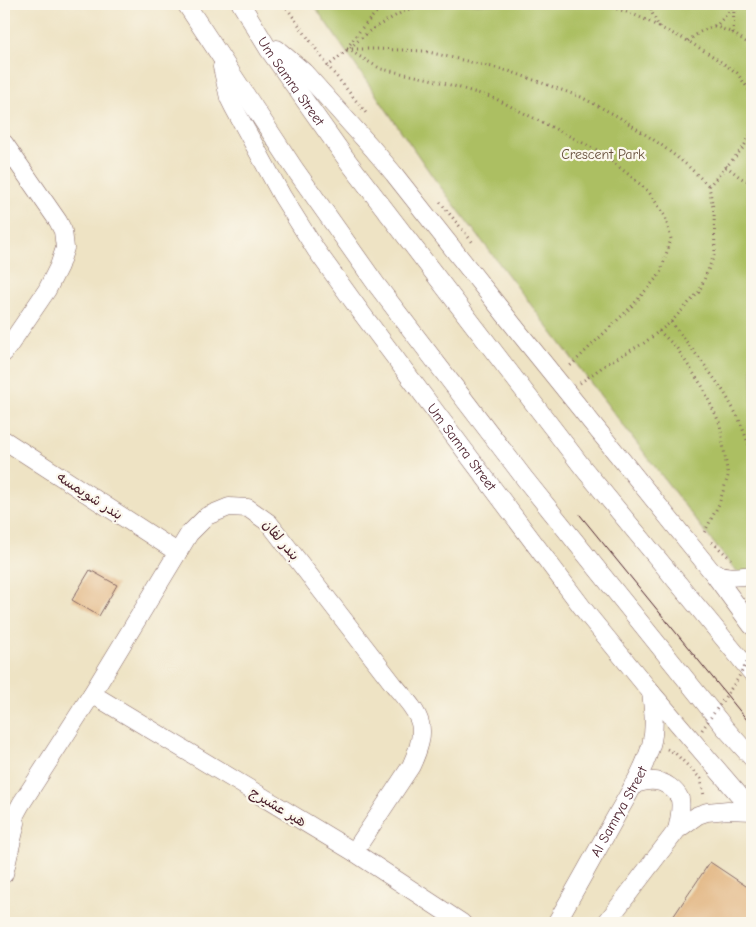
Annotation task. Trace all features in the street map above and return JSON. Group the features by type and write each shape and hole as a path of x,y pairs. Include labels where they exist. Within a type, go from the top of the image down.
{"street":[{"name":"Um Samra Street","path":"186,4 294,168 376,284 525,479 725,728 752,758"},
{"name":"Um Samra Street","path":"241,4 269,50 347,160 584,469 752,673"},
{"name":"Um Samra Street","path":"258,32 304,72 379,155 713,573 752,626"},
{"name":"Um Samra Street","path":"219,55 226,87 234,108 282,196 316,250 363,316 588,615 752,810"},
{"path":"4,143 58,221 63,231 65,248 59,266 47,290 4,354"},
{"name":"بندر شويمسه","path":"4,440 177,552"},
{"name":"بندر لفان","path":"4,835 21,804 92,694 189,534 207,516 229,507 248,508 269,523 416,714 420,723 422,736 415,759 354,852"},
{"path":"713,573 732,577 752,575"},
{"name":"Al Samrya Street","path":"554,921 633,785 647,756 653,732 654,711 650,691"},
{"name":"هير عشيرج","path":"92,694 354,852 462,923"},
{"path":"633,785 655,780 663,782 675,791 680,797 681,806 677,830"},
{"path":"4,874 21,804"},
{"path":"608,922 677,830 698,815 706,812 752,810"}],"path":[{"path":"347,49 361,29 384,4"},
{"path":"328,66 372,29 406,10 434,4"},
{"path":"592,4 608,6 640,16 688,41 737,73 752,94"},
{"path":"650,4 659,27"},
{"path":"688,41 700,32 718,24 734,5"},
{"path":"733,33 734,5"},
{"path":"713,26 733,33 752,46"},
{"path":"347,49 424,51 509,71 581,97 620,117 660,144 688,166 709,186 714,213 715,253 699,292 671,322 644,343 608,363 580,383"},
{"path":"347,49 382,69 430,78 494,98 597,150 649,192 665,216 671,239 660,274 632,305 568,368"},
{"path":"709,186 743,148 752,132"},
{"path":"726,166 741,178 752,183"},
{"path":"671,322 724,392 739,419 751,447 752,465"},
{"path":"659,331 676,348 702,386 720,424 728,476 719,504 694,550"},
{"path":"752,521 748,538 752,546"},
{"path":"702,730 737,680 752,654"},
{"path":"651,744 672,750 701,779 706,812"}],"green space":[{"name":"Crescent Park","path":"313,4 752,4 752,590 708,536 433,177"}],"building":[{"path":"90,570 117,585 99,616 72,600"},
{"path":"710,862 752,890 752,914 746,923 669,923"}],"tram line":[{"path":"580,515 752,726"}]}
